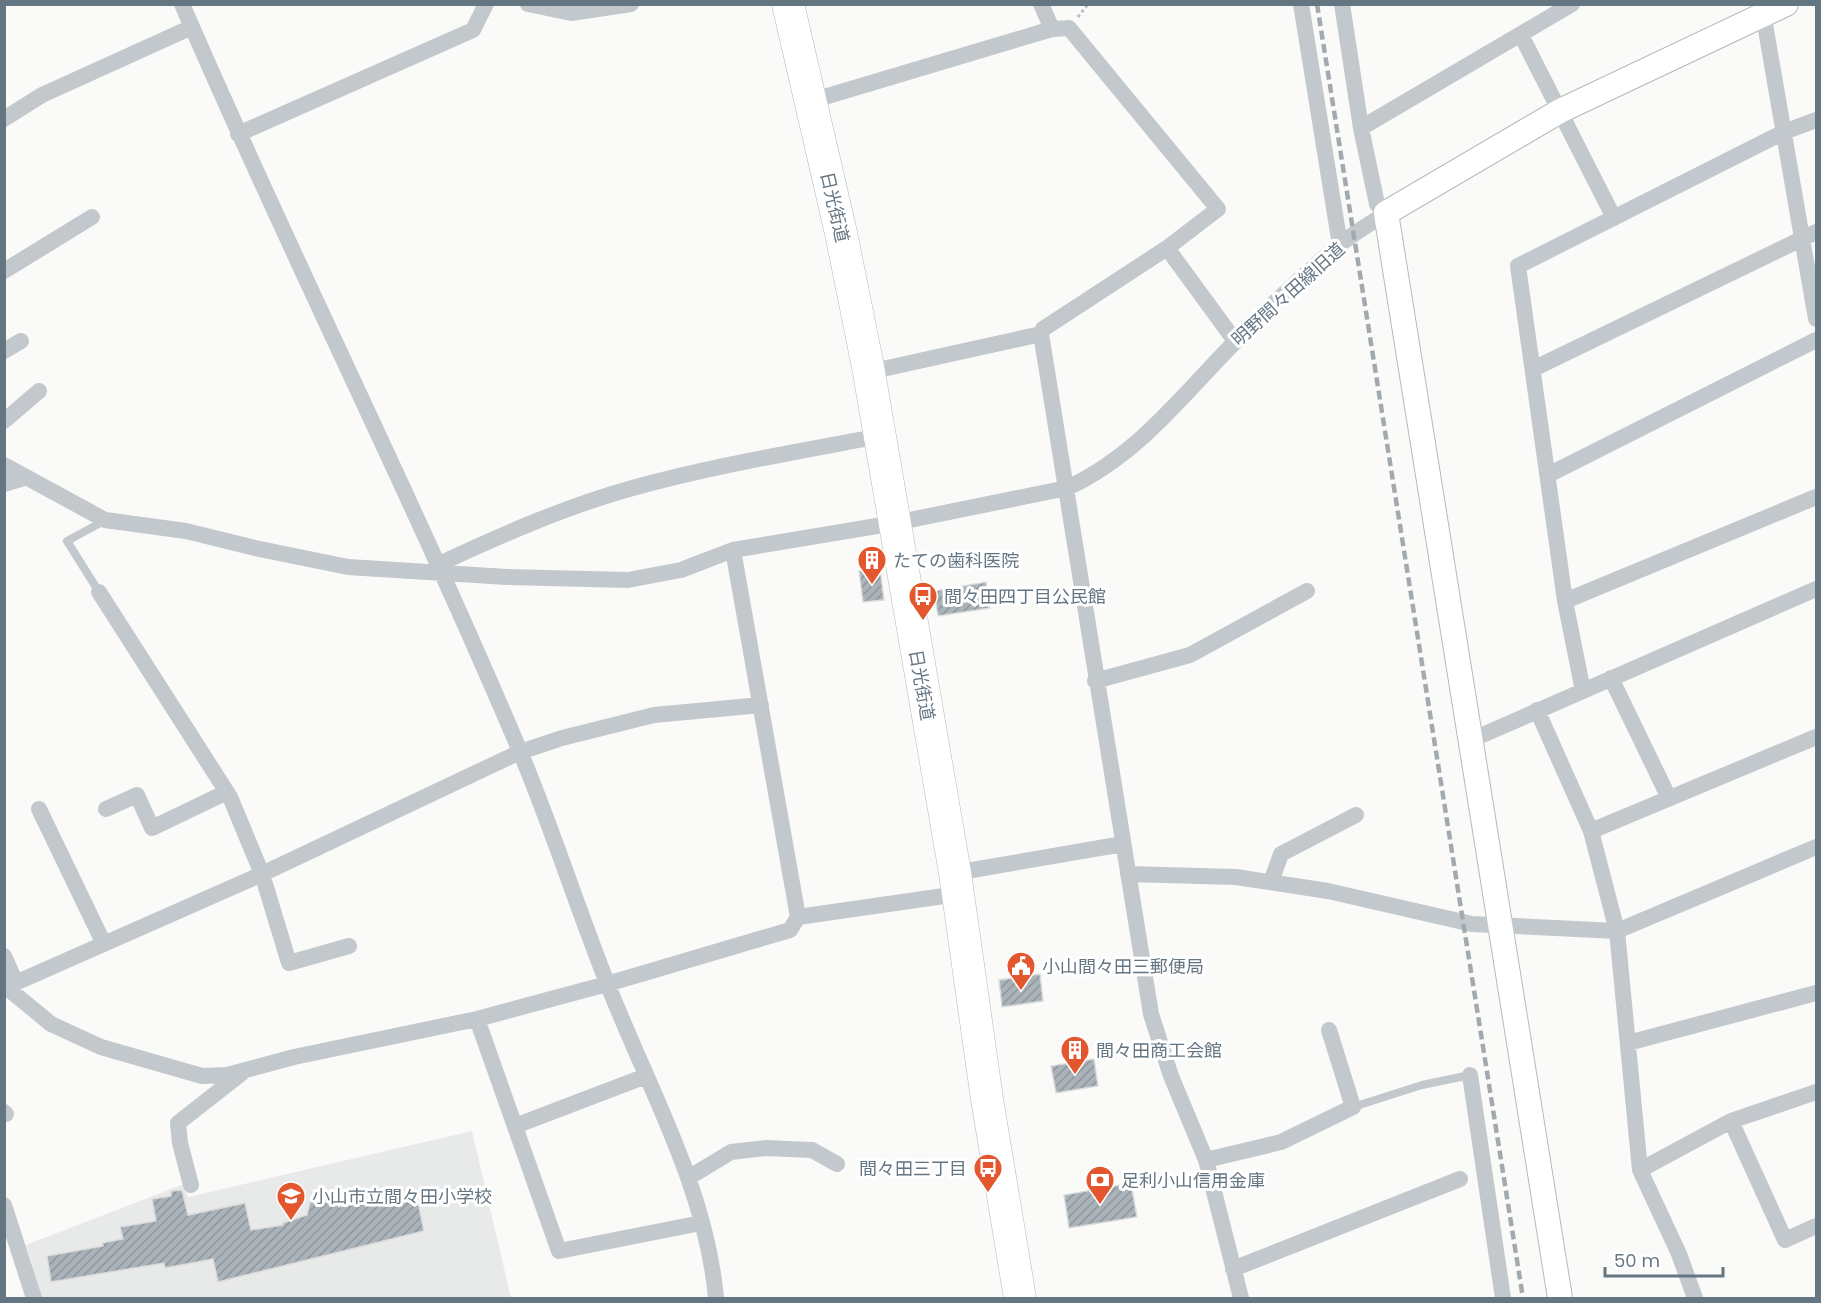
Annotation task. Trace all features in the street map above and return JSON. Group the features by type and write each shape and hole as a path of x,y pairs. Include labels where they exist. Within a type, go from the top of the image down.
{"highway":[{"name":"日光街道","path":"788,4 869,372 956,883 987,1099 1020,1299"}],"street":[{"path":"182,4 238,134 439,569 520,752 608,984 688,1178 701,1223 716,1299"},
{"path":"238,134 473,30 486,4"},
{"path":"528,4 561,8 571,13 631,4"},
{"path":"1041,4 1052,29"},
{"path":"1300,4 1340,245"},
{"path":"1342,4 1361,128 1377,204 1386,213 1471,740 1498,925 1560,1299"},
{"path":"1361,128 1572,4"},
{"name":"明野間々田線旧道","path":"4,465 24,478 105,520 186,531 348,567 439,569 628,580 681,570 733,550 895,523 1067,488 1089,478 1135,444 1170,412 1235,341 1340,245 1386,213 1560,111 1762,9 1786,4"},
{"path":"1762,9 1784,132 1809,235 1816,319"},
{"path":"4,119 42,95 192,27"},
{"path":"811,101 1052,29 1069,28 1218,209 1167,248 1043,329 1041,334 1150,1014 1206,1160 1241,1299"},
{"path":"1521,35 1614,218"},
{"path":"1582,691 1565,600 1518,266 1784,132 1816,120"},
{"path":"4,271 92,217"},
{"path":"1533,369 1809,235"},
{"path":"1167,248 1235,341"},
{"path":"869,372 1041,334"},
{"path":"1548,476 1816,340"},
{"path":"4,351 21,341"},
{"path":"4,421 39,391"},
{"path":"439,569 515,528 626,490 685,474 880,436"},
{"path":"4,484 24,478"},
{"path":"1565,600 1816,497"},
{"path":"4,956 9,986 51,1024 101,1047 202,1076 245,1071 294,1057 477,1019 608,984 790,930 798,917 733,550"},
{"path":"1471,740 1816,589"},
{"path":"1095,681 1190,654 1307,591"},
{"path":"99,592 227,792 262,874 289,963 349,946"},
{"path":"1611,678 1669,798"},
{"path":"9,986 262,874 520,752 562,738 654,715 761,705"},
{"path":"1538,710 1591,831 1617,931 1640,1170 1679,1254 1695,1299"},
{"path":"1591,831 1816,737"},
{"path":"106,809 137,795 152,828 227,792"},
{"path":"39,809 104,944"},
{"path":"1271,882 1281,854 1356,815"},
{"path":"798,917 1123,844"},
{"path":"1128,874 1236,877 1271,882 1328,891 1463,923 1617,931 1816,846"},
{"path":"1628,1043 1816,993"},
{"path":"477,1019 559,1251 701,1223"},
{"path":"1206,1160 1281,1142 1353,1107 1329,1030"},
{"path":"191,1185 180,1143 178,1123 245,1071"},
{"path":"1470,1075 1503,1299"},
{"path":"514,1126 646,1076"},
{"path":"1640,1170 1731,1121 1816,1092"},
{"path":"1731,1121 1785,1240 1816,1226"},
{"path":"688,1178 731,1152 766,1148 812,1150 837,1164"},
{"path":"1233,1269 1460,1179"},
{"path":"4,1205 34,1299"}],"lane":[{"path":"99,592 67,541 105,520"},
{"path":"1353,1107 1422,1085 1470,1075"}],"shaded area":[{"name":"小山市立間々田小学校","path":"472,1131 511,1298 42,1298 26,1245 184,1184 188,1197"}],"building":[{"name":"たての歯科医院","path":"880,568 884,600 863,602 859,571"},
{"path":"986,582 990,608 938,616 934,591"},
{"name":"小山間々田三郵便局","path":"1040,974 1043,1001 1002,1007 999,980"},
{"name":"間々田商工会館","path":"1094,1059 1098,1086 1056,1093 1051,1066"},
{"name":"足利小山信用金庫","path":"1131,1183 1137,1217 1069,1228 1064,1195"},
{"path":"182,1190 188,1215 245,1203 251,1230 283,1225 283,1223 307,1215 310,1202 320,1196 331,1197 339,1207 416,1192 424,1231 218,1282 213,1259 165,1268 164,1263 51,1282 47,1256 103,1246 102,1243 123,1239 120,1227 156,1221 152,1199 171,1196 171,1191"}],"railway":[{"path":"1317,4 1523,1298"}],"place":[{"name":"たての歯科医院","path":"872,586"},
{"name":"間々田四丁目公民館","path":"923,622"},
{"name":"小山間々田三郵便局","path":"1021,992"},
{"name":"間々田商工会館","path":"1075,1076"},
{"name":"間々田三丁目","path":"988,1194"},
{"name":"足利小山信用金庫","path":"1100,1206"},
{"name":"小山市立間々田小学校","path":"291,1222"}]}
